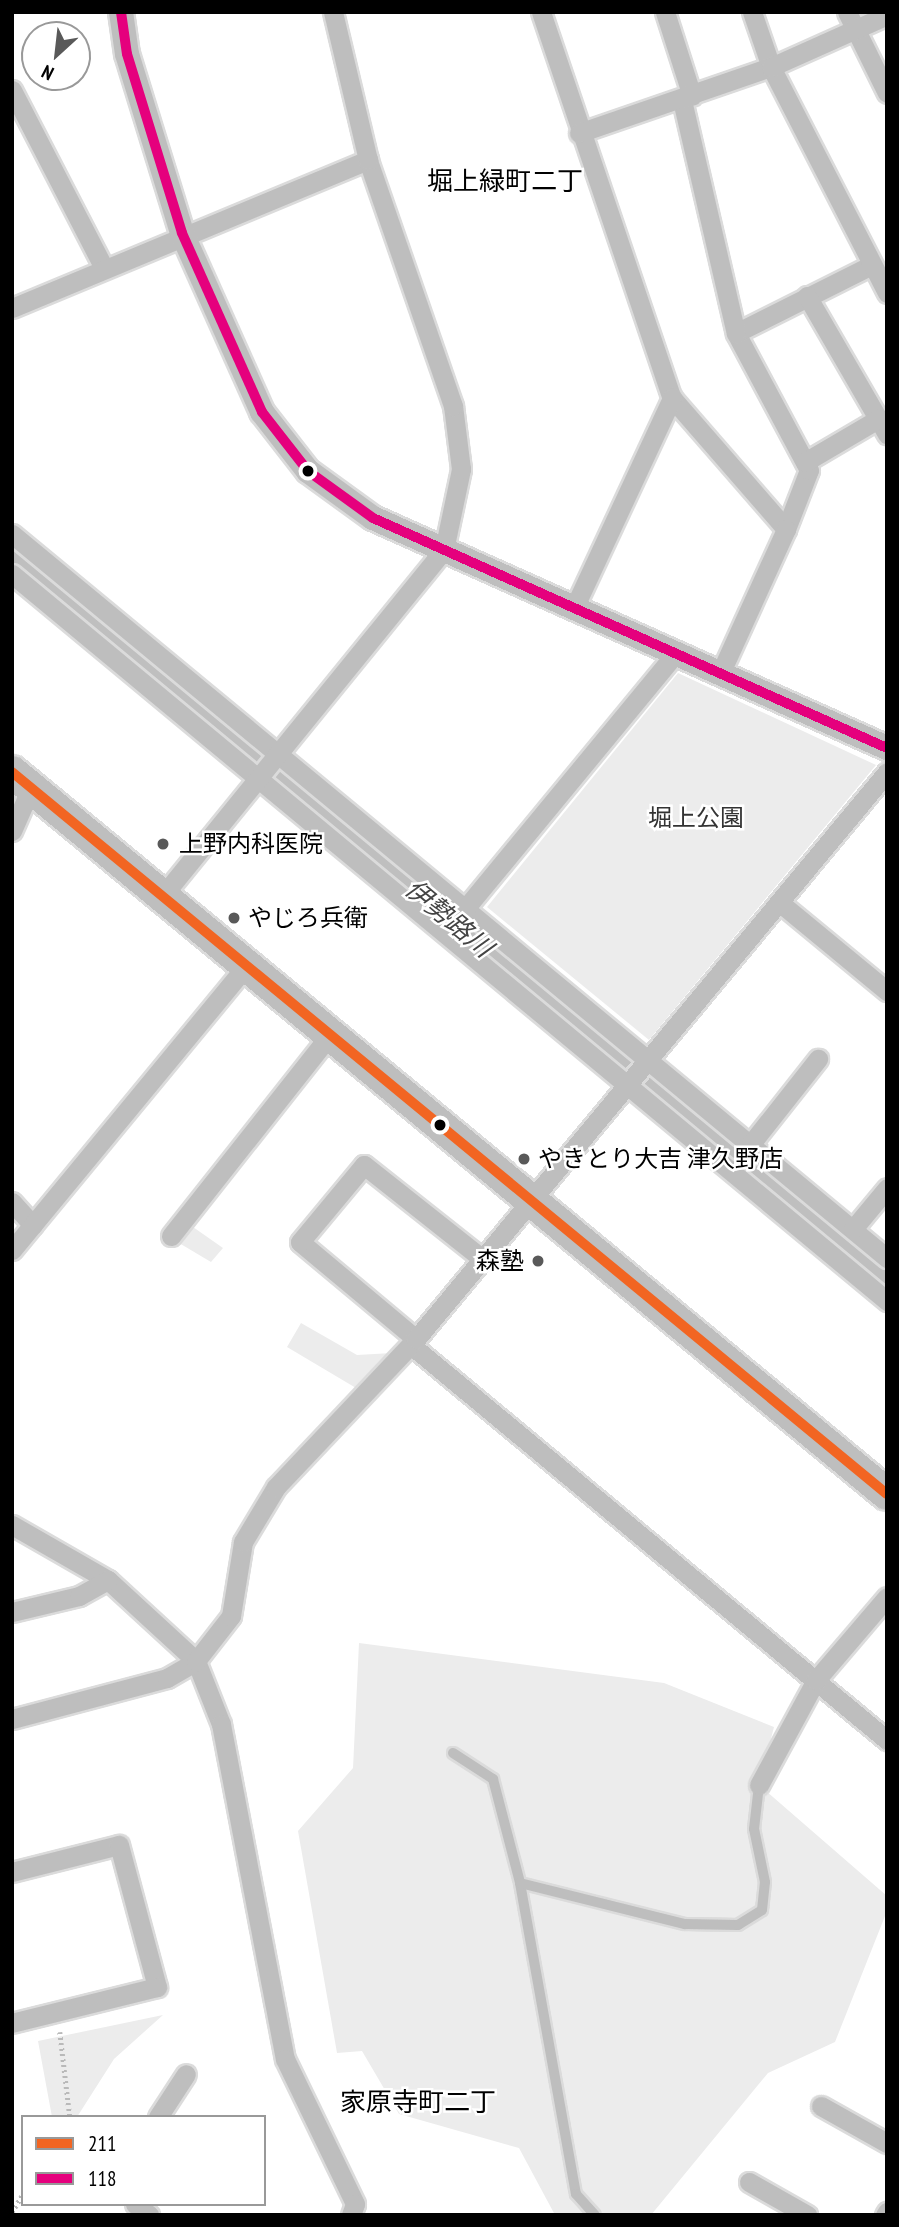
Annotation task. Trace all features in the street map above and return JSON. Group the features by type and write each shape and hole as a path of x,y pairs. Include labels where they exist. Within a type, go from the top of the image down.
{"main road":[{"path":"22,780 160,899 330,1035 887,1494"}],"street":[{"path":"121,12 130,66 181,233 262,412 282,441 338,496 444,550 575,606 887,748"},
{"path":"160,899 444,550 461,469 453,406 368,160 333,12"},
{"path":"541,12 579,133 671,398 786,530"},
{"path":"666,12 687,98 736,333 809,470 786,530 720,674"},
{"path":"752,12 771,66 870,266 887,293"},
{"path":"847,12 887,93"},
{"path":"579,133 687,98 771,66 855,32 887,15"},
{"path":"12,90 103,266"},
{"path":"12,308 181,233 368,160"},
{"path":"736,333 870,266"},
{"path":"804,462 882,427 807,296"},
{"path":"575,606 671,398"},
{"path":"12,534 648,1064 887,1258"},
{"path":"12,574 260,777 887,1301"},
{"path":"464,910 676,653"},
{"path":"12,1719 167,1678 196,1661 230,1616 243,1542 276,1487 414,1342 631,1086 887,772"},
{"path":"12,831 22,780"},
{"path":"779,902 887,991"},
{"path":"12,1250 245,967"},
{"path":"171,1236 330,1035"},
{"path":"750,1145 818,1059"},
{"path":"484,1260 364,1165 300,1242 414,1342 887,1740"},
{"path":"853,1229 887,1188"},
{"path":"12,1202 33,1225"},
{"path":"12,1525 108,1580 196,1661 221,1724 285,2059 355,2204 351,2215"},
{"path":"12,1612 79,1596 108,1580"},
{"path":"759,1785 816,1680 887,1597"},
{"path":"12,1872 119,1845 157,1987 12,2023"},
{"path":"159,2115 186,2074"},
{"path":"821,2106 887,2143"},
{"path":"749,2182 807,2215"}],"lane":[{"path":"453,1753 493,1779 520,1883 576,2194 595,2215"},
{"path":"520,1883 685,1924 738,1926 762,1910 765,1882 754,1829 759,1785"}],"path":[{"path":"70,2115 59,2032 72,2029"}],"green space":[{"name":"堀上公園","path":"678,673 876,765 649,1040 487,907"},
{"path":"193,1227 223,1248 211,1262 179,1243"},
{"path":"301,1323 357,1355 392,1353 356,1388 287,1347"},
{"path":"359,1643 664,1683 774,1727 759,1785 887,1896 887,1911 835,2042 768,2073 651,2215 555,2215 519,2148 399,2114 362,2051 337,2053 298,1831 353,1768"},
{"path":"163,2015 114,2059 78,2115 52,2115 38,2041"}],"waterway":[{"name":"伊勢路川","path":"12,553 887,1283"}],"transit line":[{"name":"118","path":"121,12 127,54 182,233 262,412 308,471 373,518 887,748"},
{"name":"211","path":"12,772 887,1494"}],"place":[{"name":"上野内科医院","path":"163,844"},
{"name":"やじろ兵衛","path":"234,918"},
{"name":"やきとり大吉 津久野店","path":"524,1159"},
{"name":"森塾","path":"538,1261"}],"district":[{"name":"堀上緑町二丁","path":"505,181"},
{"name":"家原寺町二丁","path":"418,2102"}]}
